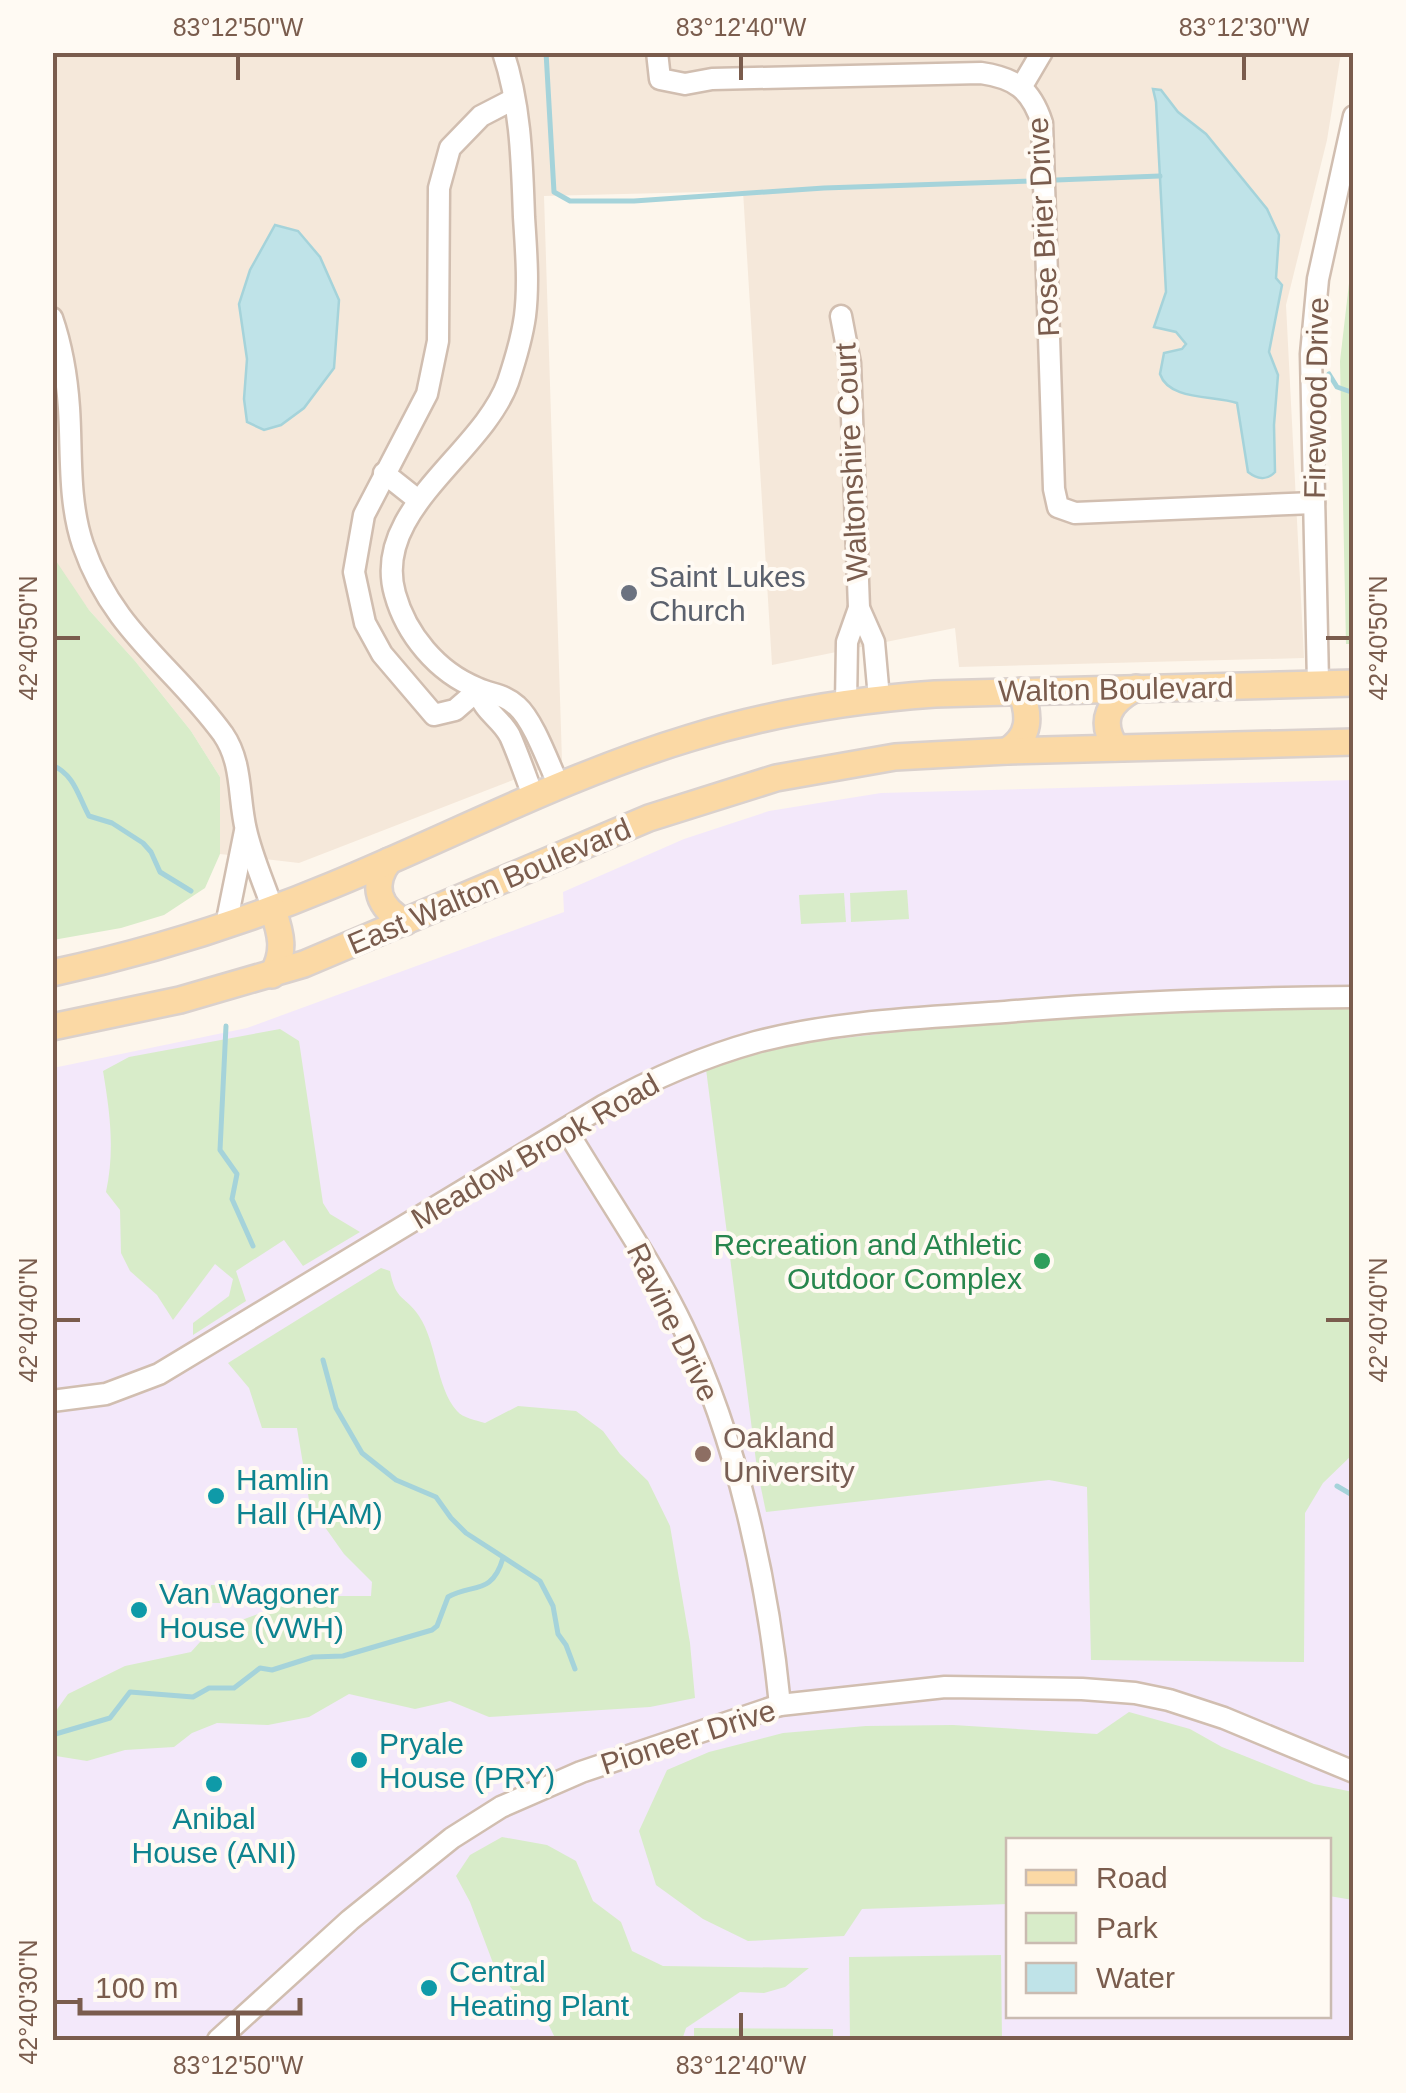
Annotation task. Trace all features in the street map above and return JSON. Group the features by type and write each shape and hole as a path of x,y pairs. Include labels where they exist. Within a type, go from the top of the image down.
{"main road":[{"name":"Walton Boulevard","path":"879,698 1354,683"},
{"path":"1116,748 1106,726 1108,710 1136,688"},
{"path":"1007,751 1024,738 1027,729 1021,691"},
{"name":"East Walton Boulevard","path":"52,973 128,955 273,910 560,786 690,738 793,712 879,698"},
{"name":"Walton Boulevard","path":"926,754 1354,742"},
{"name":"East Walton Boulevard","path":"52,1026 180,1000 272,975 636,823 712,796 816,769 926,754"},
{"path":"389,861 379,877 378,894 385,908 405,922"},
{"path":"272,975 282,945 273,910"}],"street":[{"path":"503,52 520,134 526,255 526,313 521,339 506,386 484,425 418,500 400,533 393,589 403,619 420,645 450,674 516,704 560,786"},
{"name":"Rose Brier Drive","path":"657,52 660,79 685,84 981,73 1004,76 1022,86 1035,102 1042,122 1054,489 1058,507 1074,514 1314,503"},
{"path":"1022,86 1042,52"},
{"path":"478,690 455,710 434,714 382,654 365,623 354,572 364,515 427,394 438,341 439,188 450,148 481,116 514,99"},
{"name":"Firewood Drive","path":"1318,684 1313,322 1326,235 1354,116"},
{"name":"Waltonshire Court","path":"841,316 850,363 859,608 874,642 879,698"},
{"path":"52,318 64,360 72,492 82,540 96,578 143,647 223,735 236,758 246,830 273,910"},
{"path":"384,473 418,500"},
{"name":"Waltonshire Court","path":"846,702 846,642 859,608"},
{"path":"478,690 488,714 512,740 534,798"},
{"path":"512,740 532,730"},
{"path":"226,926 246,830"},
{"name":"Meadow Brook Road","path":"52,1401 106,1394 160,1374 639,1086 678,1068 758,1042 812,1031 1107,1004 1354,997"},
{"name":"Ravine Drive","path":"566,1129 660,1282 710,1387 742,1490 777,1670 780,1705"},
{"name":"Pioneer Drive","path":"218,2040 350,1920 452,1838 501,1807 582,1772 780,1705 945,1687 1082,1689 1135,1694 1169,1700 1224,1718 1354,1772"}],"shaded area":[{"path":"53,53 1341,53 1327,140 1286,305 1304,658 959,667 955,628 772,665 743,191 544,196 562,761 299,863 220,854 220,777 191,731 53,561"},
{"name":"Oakland University","path":"1353,780 1353,2040 53,2040 53,1068 247,1028 564,912 563,892 684,839 769,811 881,793"}],"green space":[{"path":"1353,249 1354,644 1346,644 1340,361"},
{"path":"52,555 89,610 191,731 220,777 220,854 205,888 164,915 121,928 53,940"},
{"path":"907,890 909,919 851,922 850,893"},
{"path":"844,893 846,922 801,924 799,895"},
{"name":"Recreation and Athletic Outdoor Complex","path":"1353,1008 1353,1454 1323,1483 1305,1513 1304,1662 1091,1660 1087,1487 1049,1480 766,1512 757,1469 706,1069 803,1043 904,1031 1115,1014"},
{"path":"280,1029 299,1041 323,1203 330,1214 360,1232 303,1266 284,1240 236,1271 246,1301 193,1335 193,1323 229,1296 233,1279 215,1264 173,1320 157,1295 130,1271 121,1253 120,1210 106,1192 110,1132 103,1071 129,1057"},
{"path":"381,1268 390,1271 398,1293 425,1327 445,1390 460,1413 485,1423 518,1406 576,1411 603,1431 648,1481 670,1526 695,1698 650,1707 489,1717 450,1701 415,1709 349,1694 309,1717 268,1725 217,1723 192,1733 174,1747 125,1750 87,1761 56,1756 53,1715 68,1694 125,1666 191,1652 209,1632 285,1604 324,1596 371,1596 372,1582 344,1554 310,1506 297,1428 262,1428 249,1388 228,1363"},
{"path":"211,1585 246,1585 246,1603 210,1603"},
{"path":"1129,1712 1190,1729 1222,1747 1314,1784 1353,1792 1353,1900 1331,1896 1331,1838 1006,1838 1006,1904 862,1909 844,1936 748,1941 703,1919 656,1885 639,1831 667,1770 709,1752 783,1733 866,1726 953,1725 1097,1734"},
{"path":"502,1837 547,1845 576,1861 593,1901 621,1922 632,1951 663,1966 809,1968 785,1987 764,1993 740,1992 686,2028 682,2040 556,2040 543,2013 496,1971 456,1876 470,1855"},
{"path":"1001,1955 1002,2040 850,2040 849,1957"},
{"path":"694,2028 833,2029 833,2040 694,2040"}],"water":[{"path":"1153,89 1161,90 1178,112 1206,134 1267,209 1279,235 1276,278 1282,285 1269,352 1278,375 1275,472 1265,478 1248,472 1237,403 1183,393 1165,383 1160,374 1164,353 1182,349 1186,344 1176,332 1154,327 1166,292"},
{"path":"275,225 298,231 320,257 339,300 334,368 304,408 281,425 264,430 247,422 247,359 239,304 250,270"}],"waterway":[{"path":"546,52 554,192 570,201 1032,181"},
{"path":"1056,180 1160,176"},
{"path":"1329,374 1337,387 1354,393"},
{"path":"52,765 71,780 89,816 112,823 143,843 160,872 191,891"},
{"path":"226,1026 220,1150 237,1174 232,1199 253,1246"},
{"path":"323,1360 336,1408 362,1453 396,1480 436,1497 466,1533 540,1581 575,1669"},
{"path":"1337,1486 1354,1496"},
{"path":"52,1735 110,1718 130,1692 193,1697 209,1688 234,1688 260,1668 272,1670 313,1657 343,1656 432,1630 448,1597 487,1583 503,1558"}],"place":[{"name":"Saint Lukes Church","path":"629,593"},
{"name":"Recreation and Athletic Outdoor Complex","path":"1042,1261"},
{"name":"Oakland University","path":"703,1454"},
{"name":"Hamlin Hall (HAM)","path":"216,1496"},
{"name":"Van Wagoner House (VWH)","path":"139,1610"},
{"name":"Pryale House (PRY)","path":"359,1760"},
{"name":"Anibal House (ANI)","path":"214,1784"},
{"name":"Central Heating Plant","path":"429,1988"}]}
